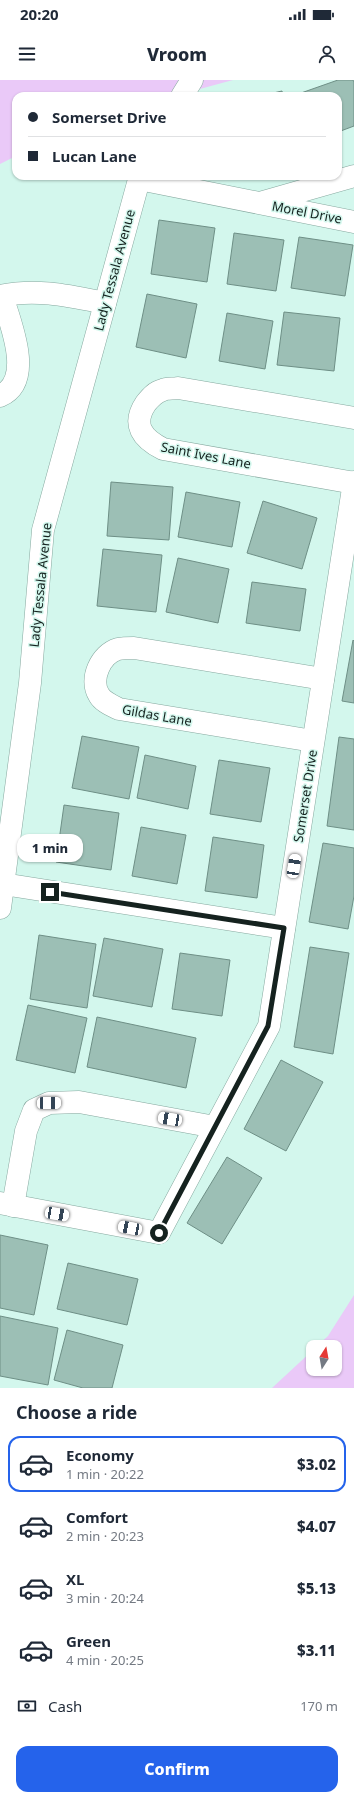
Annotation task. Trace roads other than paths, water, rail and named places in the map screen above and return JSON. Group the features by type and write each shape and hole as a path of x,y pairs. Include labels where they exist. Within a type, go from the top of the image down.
{"street":[{"path":"184,92 192,80"},
{"name":"Morel Drive","path":"342,179 354,176"},
{"name":"Lady Tessala Avenue","path":"0,908 30,683 43,530 138,180"},
{"name":"Morel Drive","path":"153,180 354,222"},
{"name":"Morel Drive","path":"260,203 340,180"},
{"path":"0,396 5,394 13,385 17,370 18,350 1,296 29,292 49,293 105,303"},
{"name":"Saint Ives Lane","path":"354,418 178,388 162,390 152,395 142,410 139,425 143,435 150,443 163,449 354,482"},
{"name":"Somerset Drive","path":"6,1204 159,1233 268,1026 354,482"},
{"name":"Gildas Lane","path":"313,741 119,709 106,702 99,695 94,684 97,669 108,654 118,649 134,648 323,679"},
{"path":"3,884 284,928"},
{"path":"6,1204 26,1131 34,1110 49,1103 79,1102 215,1128"}]}
